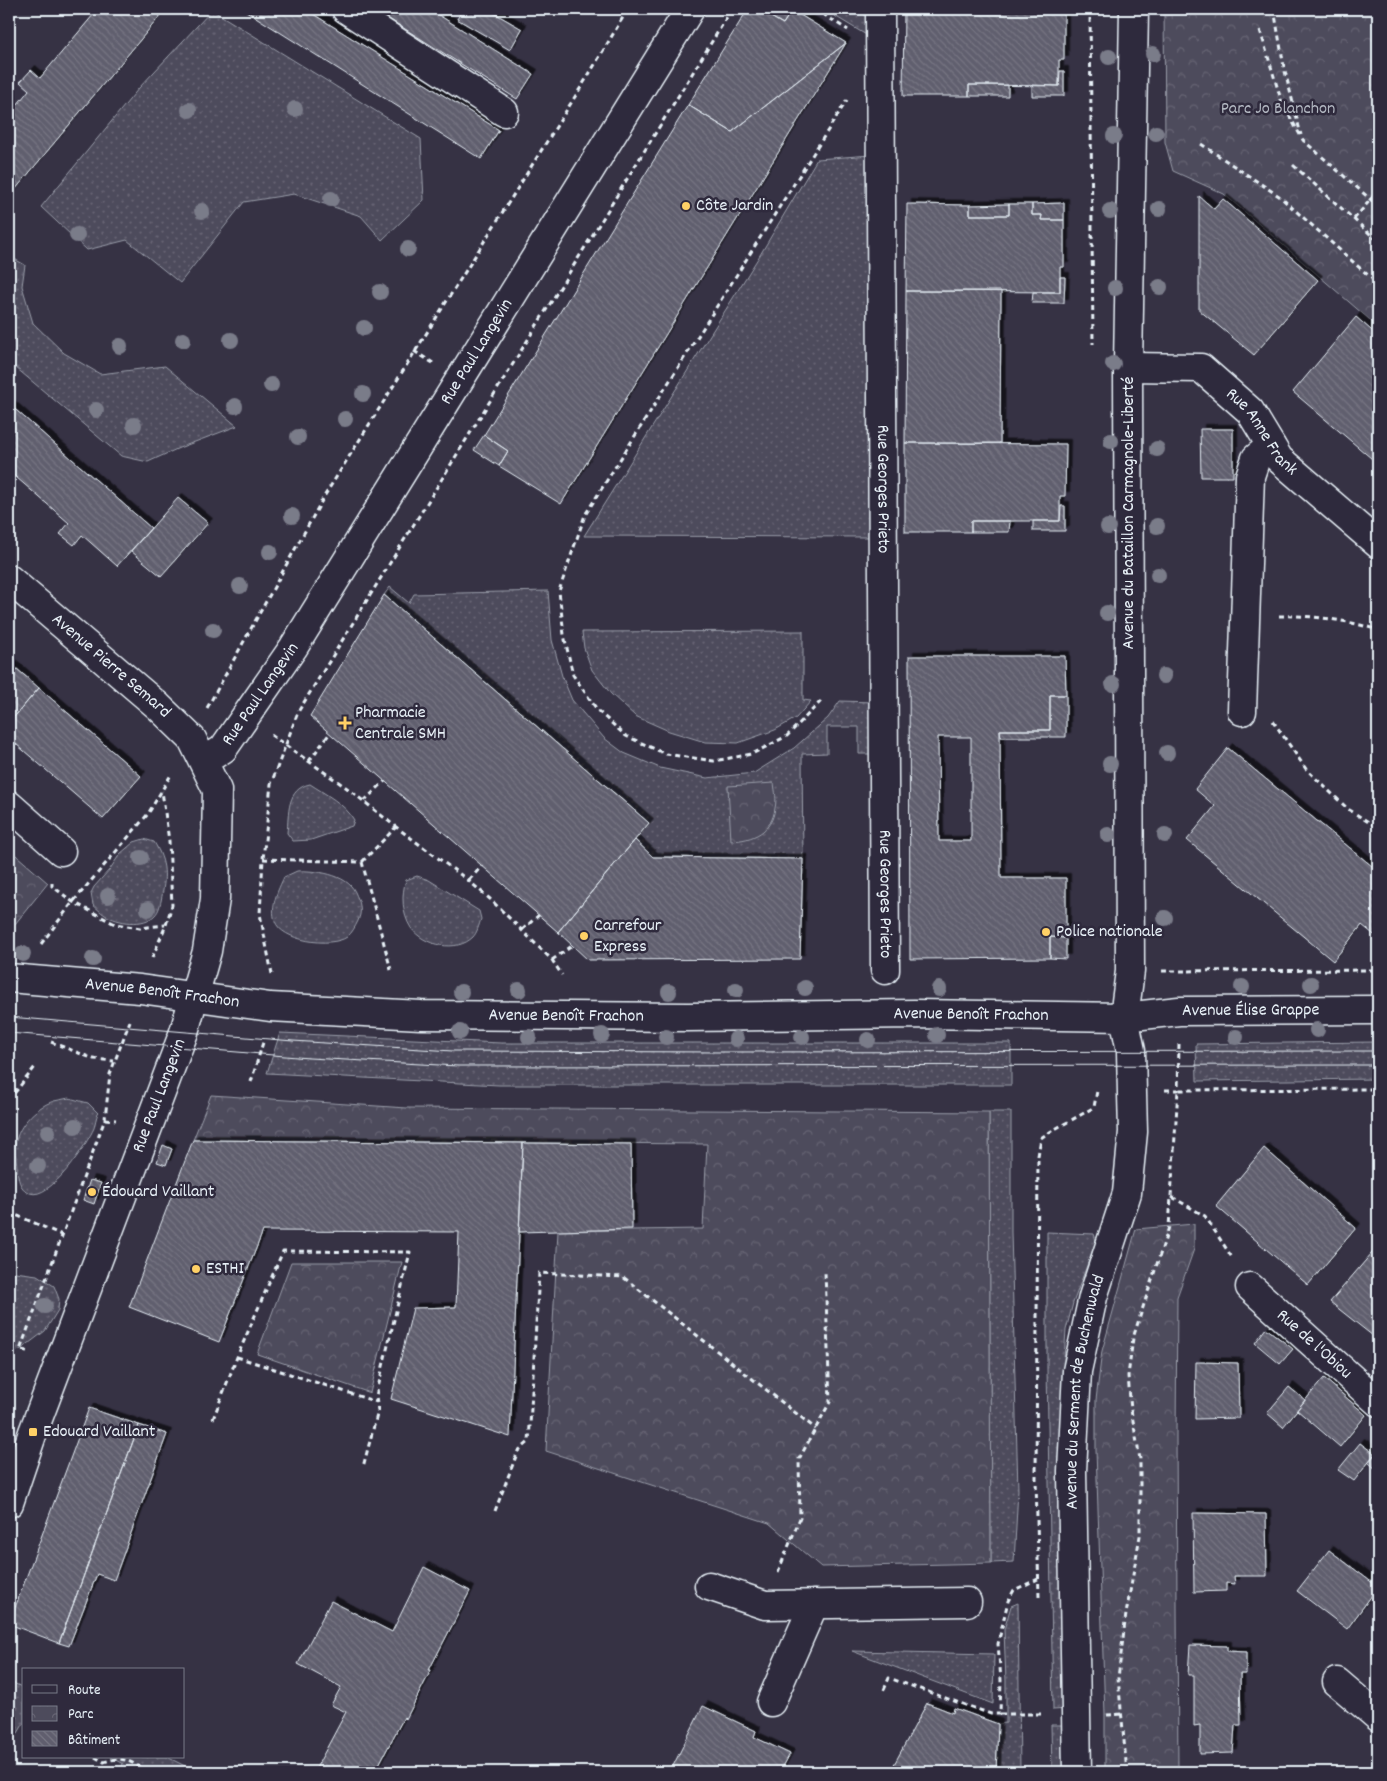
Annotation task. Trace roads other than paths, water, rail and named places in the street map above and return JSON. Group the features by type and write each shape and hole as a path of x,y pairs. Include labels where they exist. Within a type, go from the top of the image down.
{"street":[{"path":"346,9 504,112"},
{"name":"Rue Paul Langevin","path":"9,1503 33,1432 184,1032 207,951 215,899 217,790 198,750 223,749 293,648 690,9"},
{"name":"Rue Georges Prieto","path":"880,9 885,970"},
{"name":"Avenue du Bataillon Carmagnole-Liberté","path":"1124,1017 1130,971 1128,367 1134,9"},
{"name":"Rue Anne Frank","path":"1128,367 1201,368 1250,411 1279,459 1378,544"},
{"path":"1242,711 1250,476 1256,458 1271,446"},
{"name":"Avenue Pierre Semard","path":"9,578 158,706 198,750"},
{"path":"9,805 60,851"},
{"name":"Avenue Benoît Frachon","path":"9,978 140,989 194,998 270,1007 431,1016 688,1017 914,1014 1124,1017"},
{"name":"Avenue Élise Grappe","path":"1124,1017 1179,1012 1378,1010"},
{"name":"Avenue du Serment de Buchenwald","path":"1077,1772 1072,1470 1077,1371 1093,1297 1127,1193 1133,1132 1131,1051 1124,1017"},
{"name":"Rue de l'Obiou","path":"1250,1287 1378,1402"},
{"path":"709,1586 765,1605 967,1602"},
{"path":"771,1702 814,1604"},
{"path":"1337,1682 1378,1718"}],"tram line":[{"path":"9,1017 293,1041 453,1051 1378,1051"},
{"path":"9,1033 309,1058 458,1066 1378,1065"}],"place":[{"name":"Côte Jardin","path":"686,206"},
{"name":"Pharmacie Centrale SMH","path":"345,723"},
{"name":"Police nationale","path":"1046,932"},
{"name":"Carrefour Express","path":"584,936"},
{"name":"Édouard Vaillant","path":"92,1192"},
{"name":"ESTHI","path":"196,1269"},
{"name":"Edouard Vaillant","path":"33,1432"}],"park label":[{"name":"Parc Jo Blanchon","path":"1278,109"}]}
